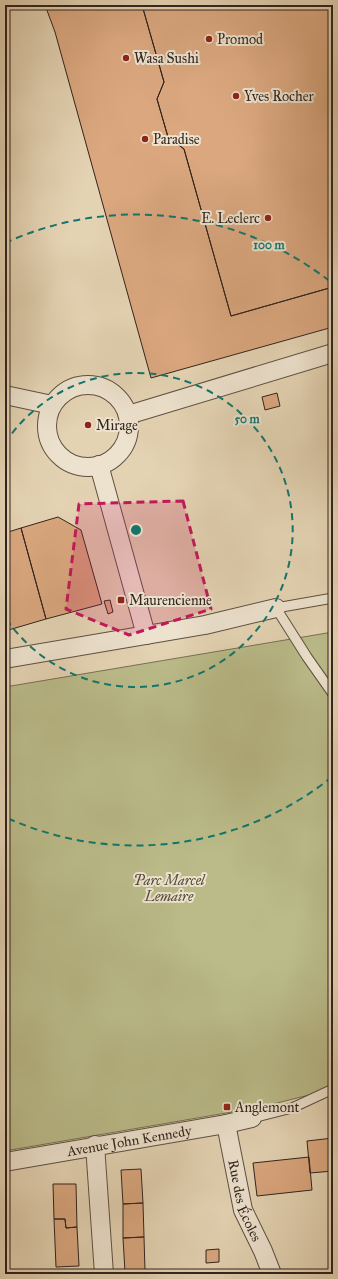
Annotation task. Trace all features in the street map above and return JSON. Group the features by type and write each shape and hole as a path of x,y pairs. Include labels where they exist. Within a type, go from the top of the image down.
{"street":[{"path":"128,415 333,354"},
{"path":"90,384 103,387 114,393 123,403 128,415 129,427 127,440 120,452 111,460 99,465 85,467 72,464 60,456 56,451 47,432 48,418 52,405 59,396 67,390 77,386 90,384"},
{"path":"5,395 52,405"},
{"path":"99,465 146,636"},
{"path":"5,659 205,625 276,608"},
{"name":"Avenue John Kennedy","path":"5,1162 95,1145 226,1124 252,1118"},
{"name":"Rue des Écoles","path":"226,1124 243,1210 263,1251 272,1274"},
{"path":"95,1145 104,1274"}],"lane":[{"path":"333,598 276,608 307,657 333,694"},
{"path":"252,1118 292,1108 333,1089"}],"highlighted area":[{"path":"183,501 211,609 129,635 66,609 79,504"}],"green space":[{"name":"Parc Marcel Lemaire","path":"333,632 333,1089 261,1107 5,1151 5,687"}],"building":[{"path":"45,5 142,5 164,82 157,99 168,137 184,149 231,316 333,287 333,327 151,378 55,32"},
{"name":"E. Leclerc","path":"142,5 333,5 333,287 231,316 184,149 168,137 157,99 164,82"},
{"path":"277,393 280,406 265,410 262,397"},
{"path":"58,517 81,530 102,604 46,619 21,528"},
{"path":"21,528 46,619 5,631 5,533"},
{"path":"110,600 113,612 108,614 104,601"},
{"path":"333,1138 333,1171 310,1173 307,1141"},
{"path":"309,1157 312,1190 257,1196 253,1163"},
{"path":"141,1169 143,1203 123,1204 121,1170"},
{"path":"53,1184 76,1184 77,1227 66,1228 65,1219 54,1219"},
{"path":"143,1203 144,1237 123,1238 123,1204"},
{"path":"54,1219 65,1219 66,1228 77,1227 79,1266 56,1267"},
{"path":"144,1237 145,1271 125,1272 123,1238"},
{"path":"219,1249 219,1262 206,1263 206,1250"}],"place":[{"name":"Promod","path":"209,39"},
{"name":"Wasa Sushi","path":"126,58"},
{"name":"Yves Rocher","path":"236,96"},
{"name":"Paradise","path":"145,139"},
{"name":"E. Leclerc","path":"268,218"},
{"name":"Mirage","path":"88,425"},
{"name":"Maurencienne","path":"121,600"},
{"name":"Anglemont","path":"227,1107"}]}
